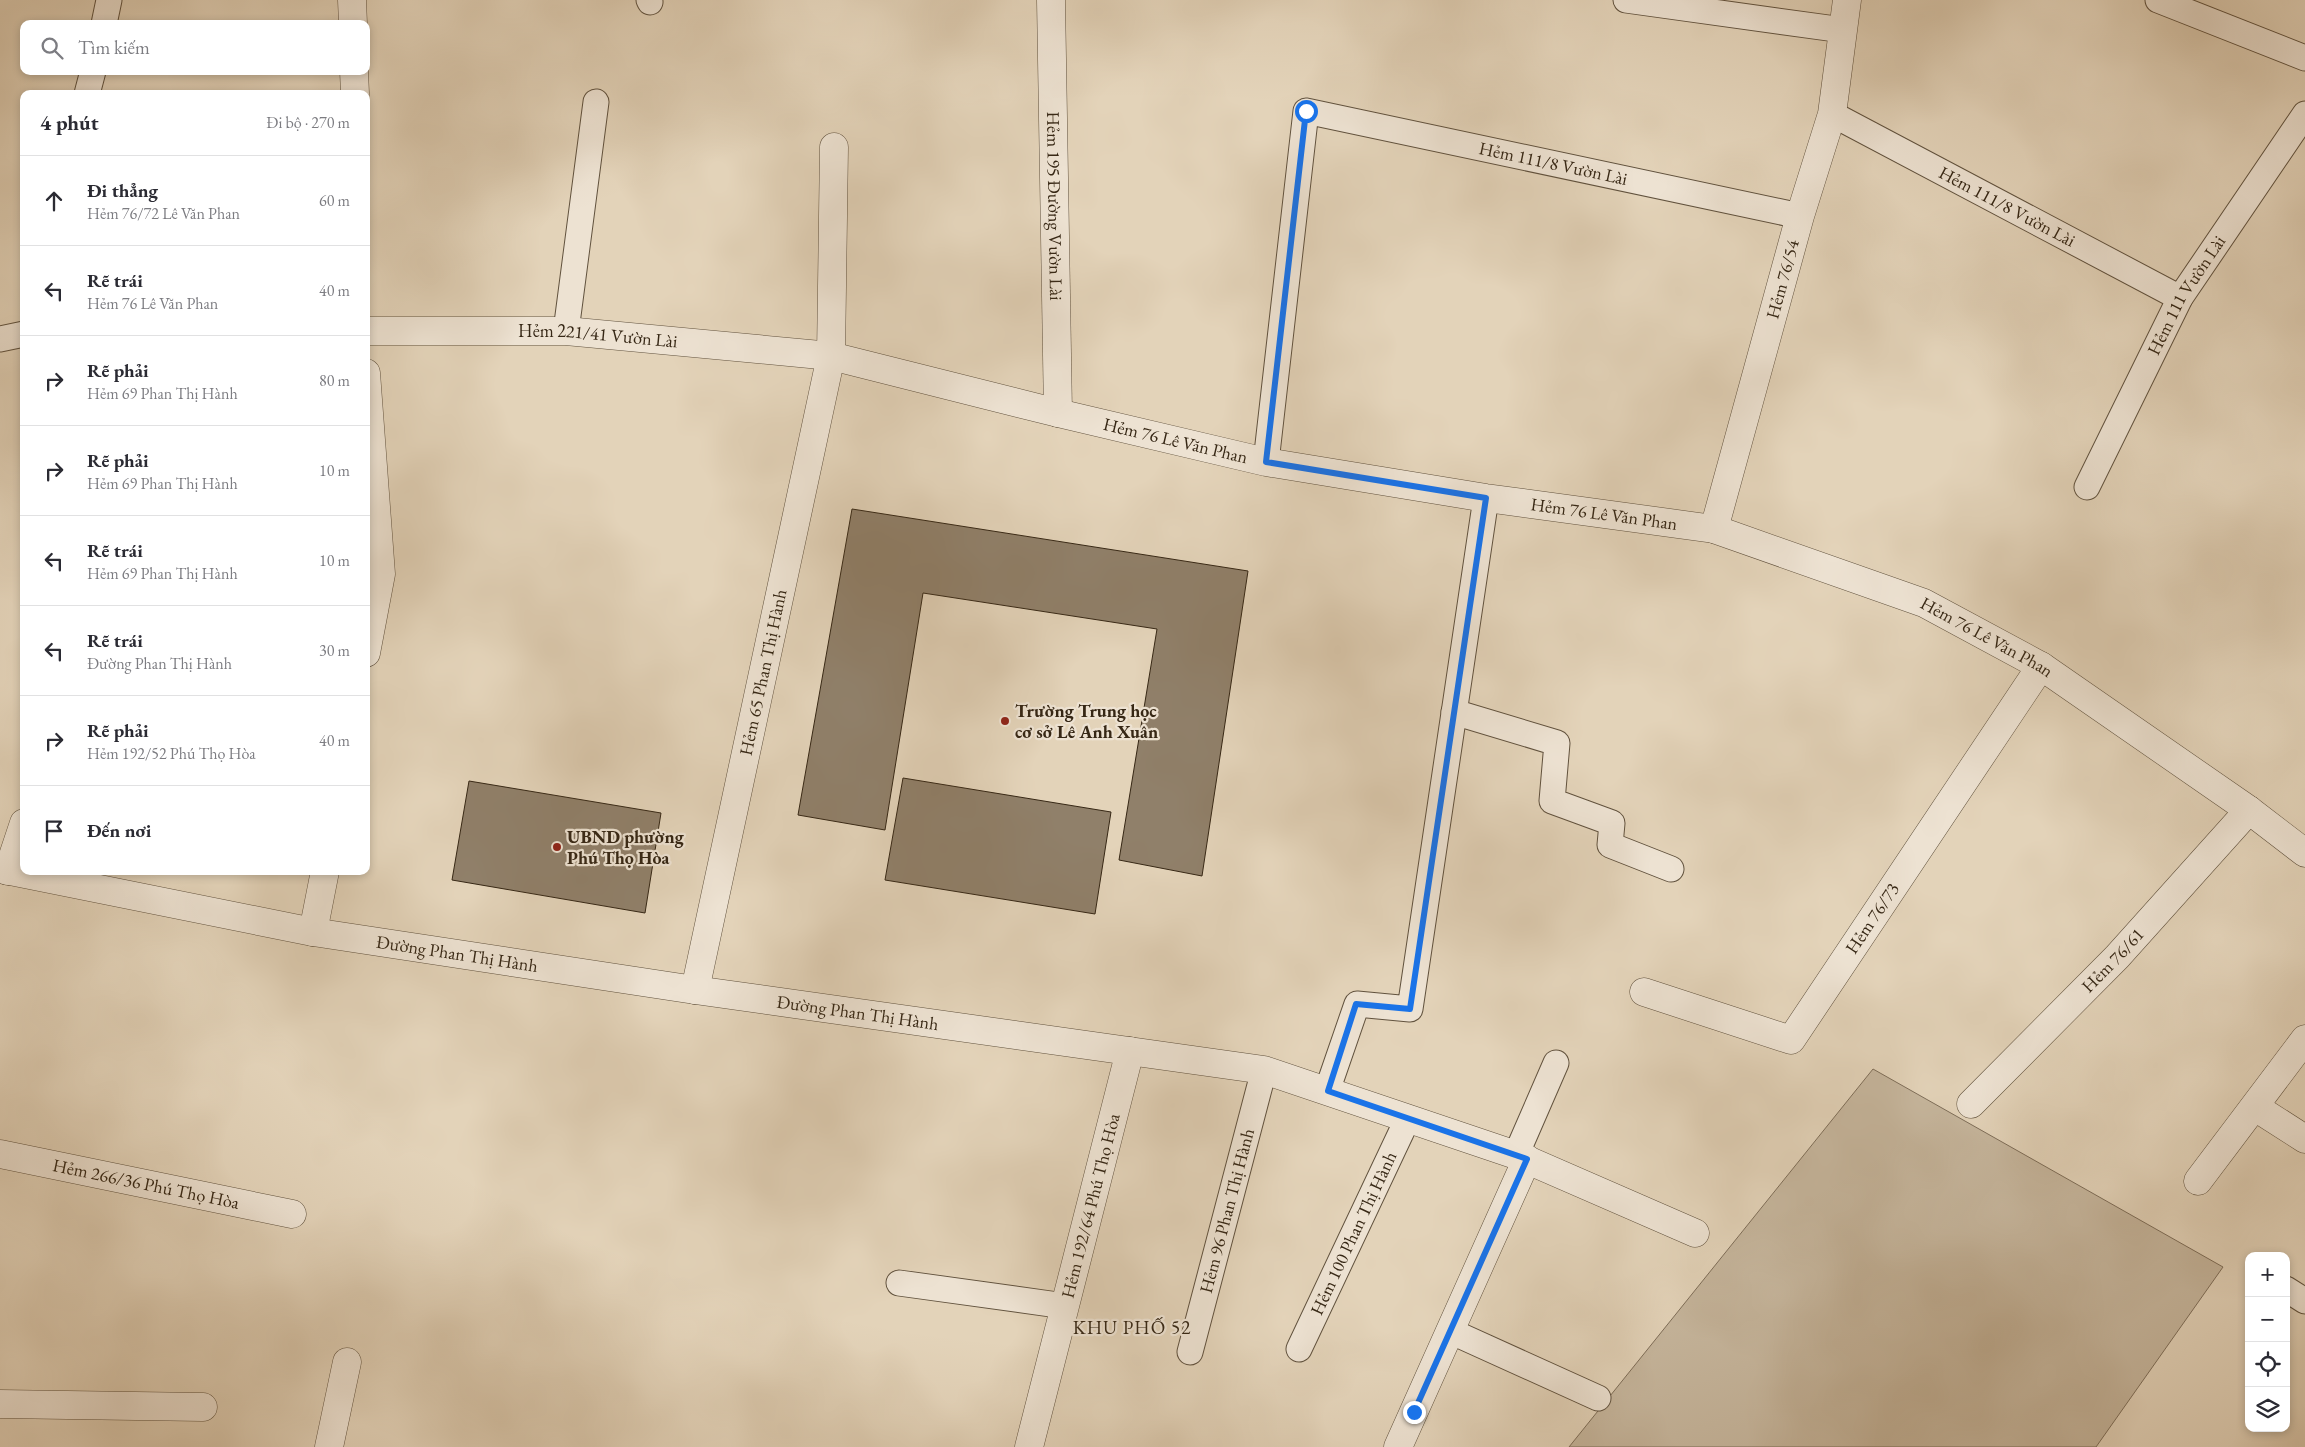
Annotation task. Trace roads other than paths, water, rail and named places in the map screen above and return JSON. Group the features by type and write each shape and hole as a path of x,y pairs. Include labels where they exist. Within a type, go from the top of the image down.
{"street":[{"path":"352,0 353,20"},
{"name":"Hẻm 195 Đường Vườn Lài","path":"1051,0 1058,413"},
{"name":"Hẻm 76/54","path":"1714,528 1800,216 1832,114 1847,0"},
{"path":"354,75 355,90"},
{"name":"Hẻm 65 Phan Thị Hành","path":"695,990 831,356 834,146"},
{"name":"Hẻm 221/41 Vườn Lài","path":"370,331 566,331 831,356"},
{"name":"Hẻm 76 Lê Văn Phan","path":"831,356 1058,413 1266,462 1486,498 1714,528 1924,603 2041,666 2249,810 2305,853"},
{"path":"370,426 381,574 370,632"},
{"name":"Hẻm 76/73","path":"1644,992 1791,1040 2041,666"},
{"name":"Hẻm 76/61","path":"1972,1104 2117,957 2249,810"},
{"path":"4,870 20,832"},
{"name":"Đường Phan Thị Hành","path":"4,870 20,873"},
{"name":"Đường Phan Thị Hành","path":"29,875 313,932 695,990 1264,1070 1521,1157 1695,1233"},
{"path":"313,932 324,875"},
{"path":"2198,1181 2305,1039"},
{"name":"Hẻm 192/64 Phú Thọ Hòa","path":"1029,1447 1130,1051"},
{"path":"2255,1107 2305,1139"},
{"name":"Hẻm 266/36 Phú Thọ Hòa","path":"0,1154 292,1214"},
{"path":"1398,1447 1450,1331 1521,1157"},
{"path":"329,1447 347,1362"},
{"path":"0,1404 203,1406"}],"lane":[{"path":"105,20 109,0"},
{"path":"1626,0 1844,30"},
{"path":"2158,0 2305,58"},
{"path":"88,90 92,75"},
{"path":"566,331 596,102"},
{"name":"Hẻm 111/8 Vườn Lài","path":"1266,462 1306,111 1800,216"},
{"name":"Hẻm 111/8 Vườn Lài","path":"1832,114 2180,298"},
{"name":"Hẻm 111 Vườn Lài","path":"2087,486 2180,298 2305,114"},
{"path":"0,339 20,335"},
{"path":"1328,1091 1356,1004 1410,1009 1486,498"},
{"path":"1454,712 1557,743 1552,801 1612,823 1610,846 1671,869"},
{"path":"1521,1157 1556,1063"},
{"name":"Hẻm 96 Phan Thị Hành","path":"1190,1352 1264,1070"},
{"name":"Hẻm 100 Phan Thị Hành","path":"1299,1349 1408,1118"},
{"path":"899,1283 1065,1306"},
{"path":"2290,1292 2305,1301"},
{"path":"1450,1331 1598,1398"}],"place":[{"name":"Trường Trung học cơ sở Lê Anh Xuân","path":"1005,721"},
{"name":"UBND phường Phú Thọ Hòa","path":"557,847"}],"district":[{"name":"KHU PHỐ 52","path":"1132,1327"}]}
